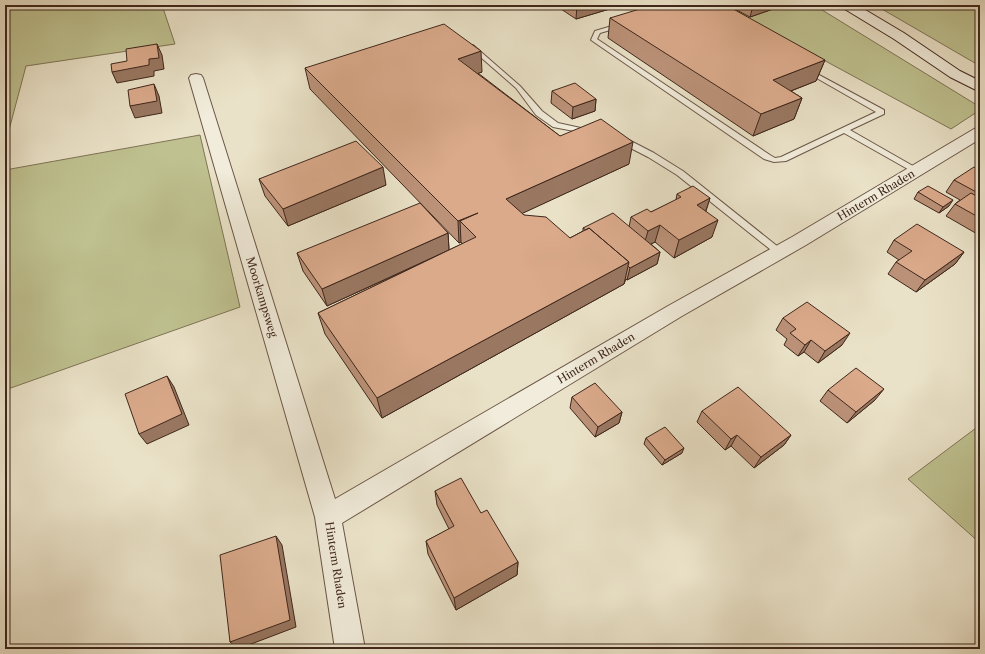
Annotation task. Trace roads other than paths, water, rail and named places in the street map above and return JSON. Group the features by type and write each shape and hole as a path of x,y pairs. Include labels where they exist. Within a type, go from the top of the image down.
{"main road":[{"path":"848,5 899,36 980,81"},
{"path":"899,36 954,74 980,87"}],"street":[{"name":"Moorkampsweg","path":"196,78 328,517"},
{"name":"Hinterm Rhaden","path":"350,649 328,517 980,132"}],"lane":[{"path":"626,23 597,32 594,40 767,157 774,160 783,159 881,112 798,65"},
{"path":"463,39 513,82 539,113 556,124 571,130 593,133"},
{"path":"844,130 916,170"},
{"path":"617,138 651,154 680,173 779,252"}]}
